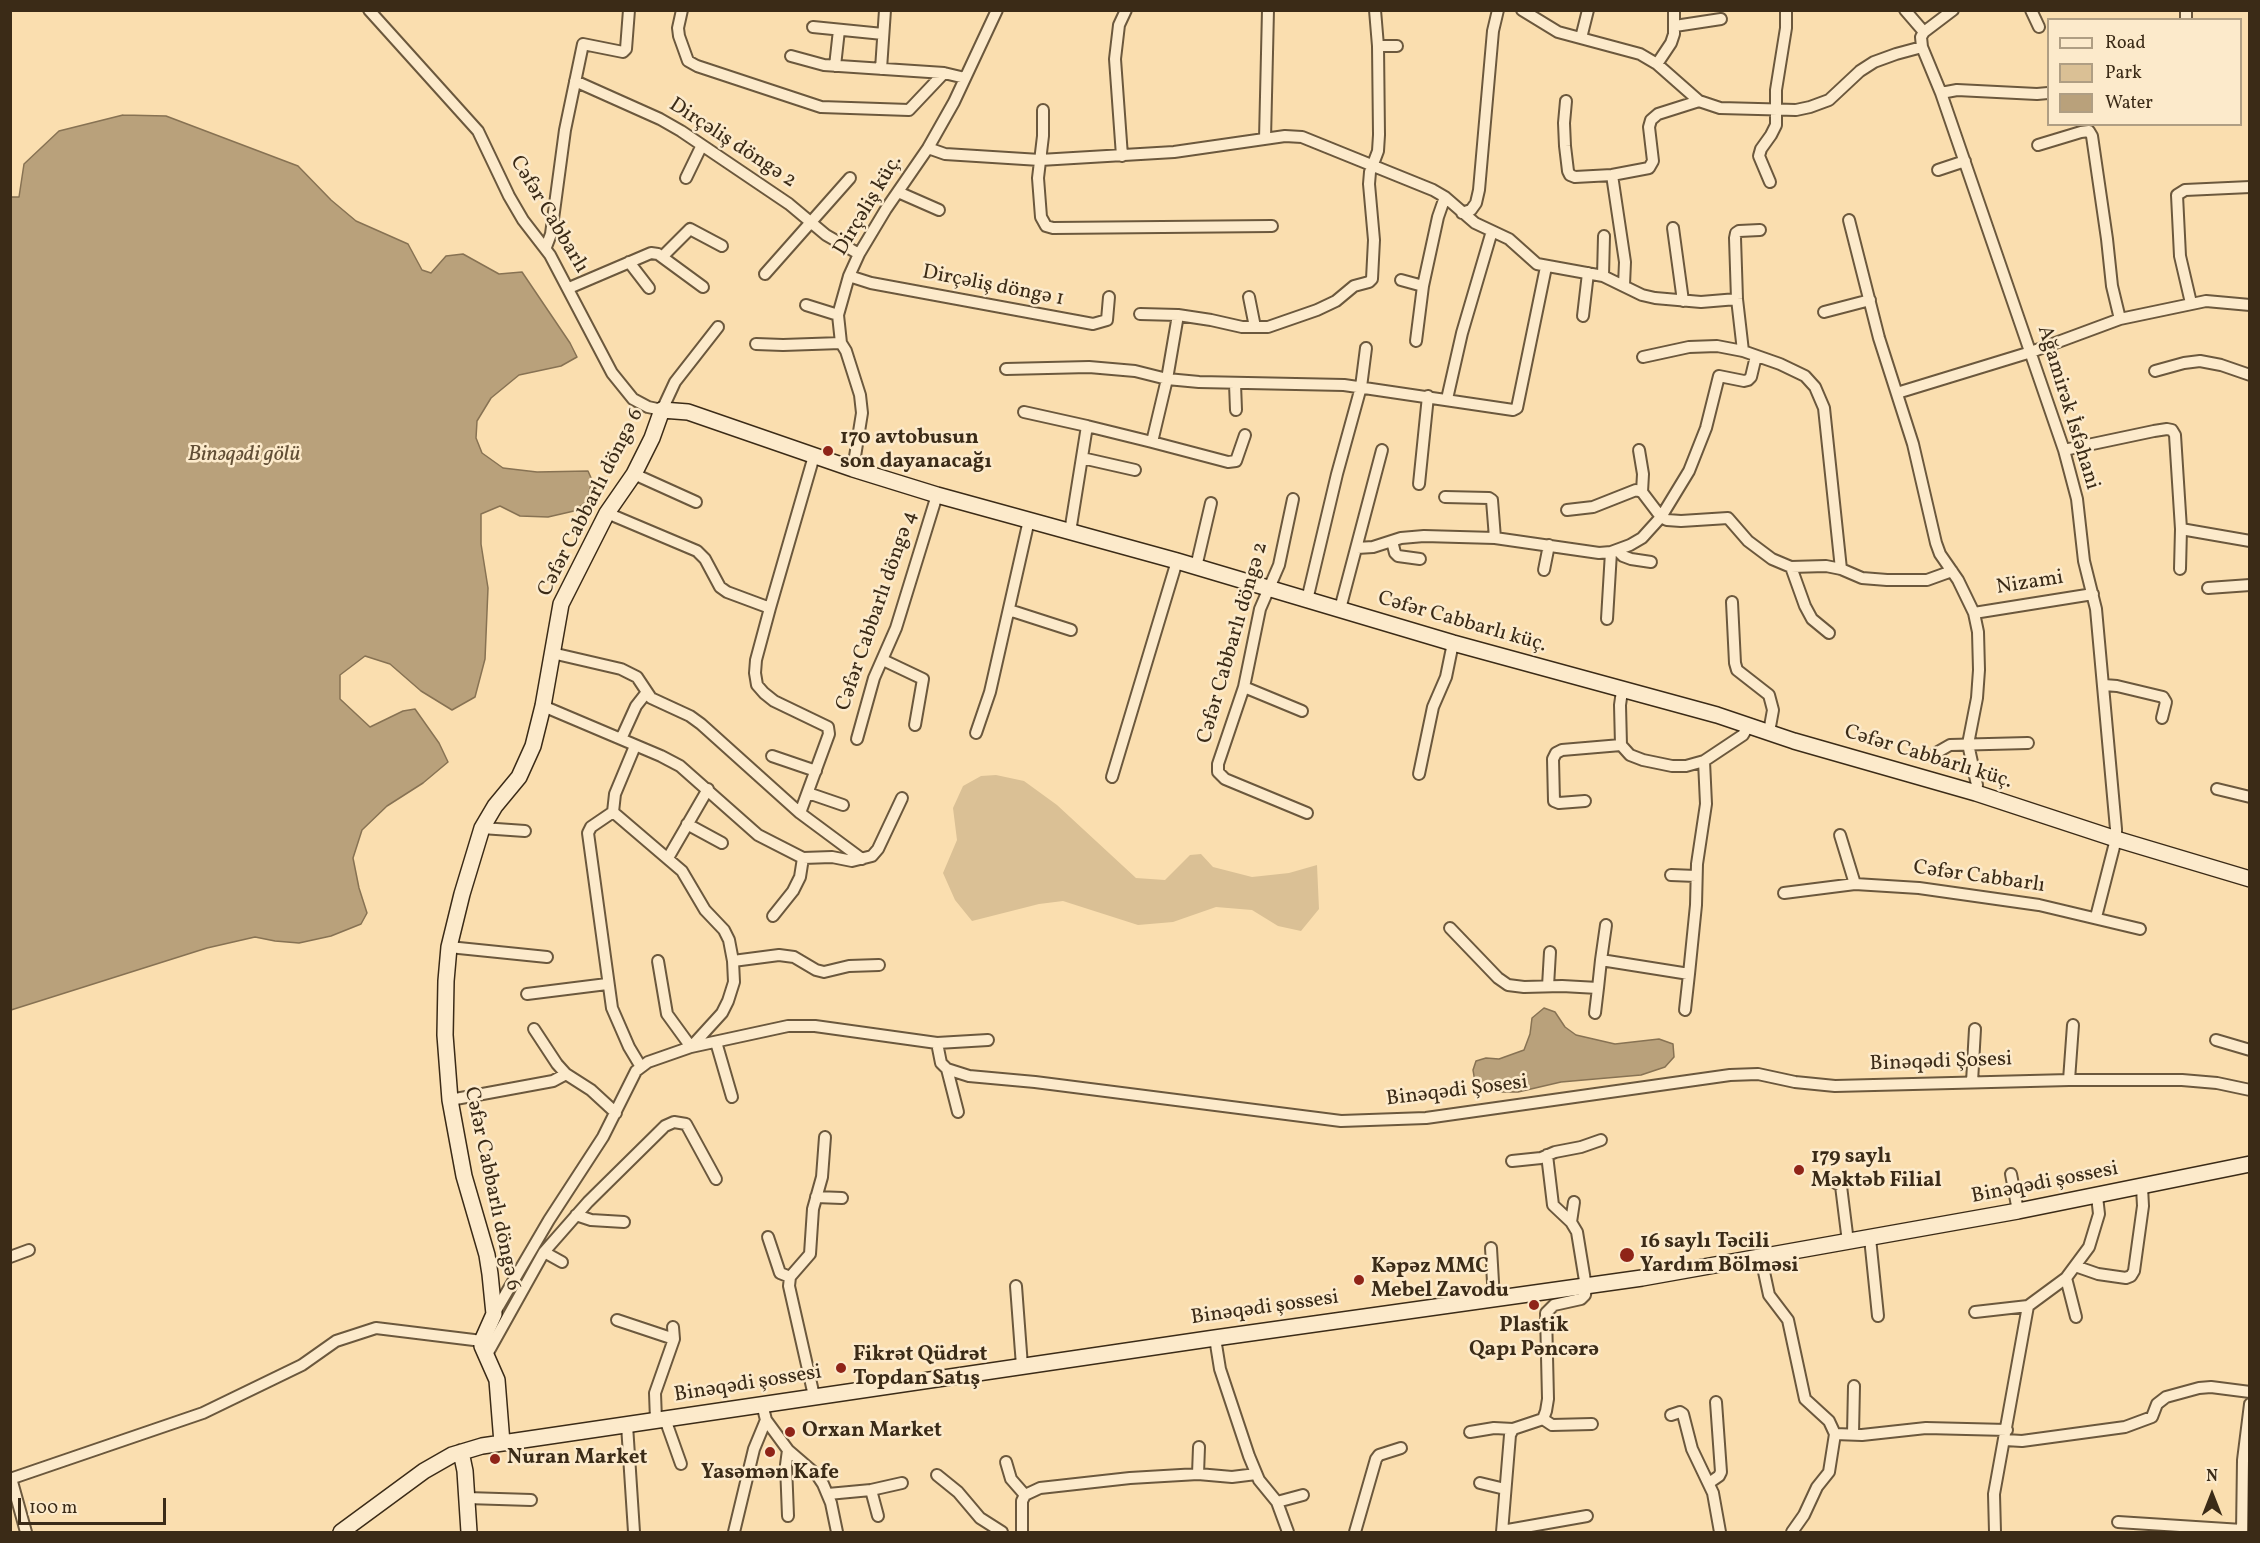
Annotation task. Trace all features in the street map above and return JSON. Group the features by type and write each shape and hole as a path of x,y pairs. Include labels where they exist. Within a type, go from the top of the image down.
{"street":[{"name":"Cəfər Cabbarlı","path":"369,10 478,131 523,220 546,247 569,288 612,374 633,399 648,407 662,410"},
{"path":"546,247 583,44 618,53 623,52 626,49 628,10"},
{"path":"682,10 678,28 688,60 697,66 821,107 909,110 944,73"},
{"path":"881,69 885,10"},
{"name":"Dirçəliş küç.","path":"852,469 862,413 860,395 846,351 841,343 838,315 849,276 859,254 928,148 997,10"},
{"path":"1122,156 1115,59 1119,25 1126,10"},
{"path":"1265,139 1268,10"},
{"path":"1140,314 1178,315 1242,327 1280,324 1336,301 1354,286 1372,279 1374,240 1369,184 1378,142 1378,46 1375,10"},
{"path":"1462,213 1471,210 1476,203 1479,190 1493,31 1498,10"},
{"path":"1522,10 1558,32 1625,48 1640,54 1658,64 1699,102 1720,108 1776,110 1796,110 1818,105 1829,99 1860,71 1874,63 1922,47 1921,37 1924,32 1953,10"},
{"path":"1581,38 1588,10"},
{"path":"1658,64 1671,43 1675,26 1674,10"},
{"path":"1770,182 1759,156 1776,124 1776,90 1786,28 1786,10"},
{"path":"1905,10 1924,32"},
{"path":"2031,10 2039,27"},
{"path":"1675,26 1721,19"},
{"path":"813,27 883,34"},
{"path":"835,66 839,30"},
{"path":"1378,46 1397,46"},
{"name":"Ağamirək İsfəhani","path":"1922,47 1965,161 2064,450 2076,499 2084,561 2098,622 2116,839"},
{"path":"791,56 835,66 944,73 965,78"},
{"name":"Dirçəliş döngə 2","path":"575,81 660,119 789,204 832,239 859,254"},
{"path":"1941,93 1957,90 2047,93"},
{"path":"1566,102 1565,146 1570,175 1575,177 1612,175 1649,168 1653,161 1649,127 1651,120 1658,114 1699,102"},
{"path":"1043,110 1043,136 1038,178 1041,217 1046,226 1053,228 1272,226"},
{"path":"2038,145 2081,132 2089,131 2092,136 2112,286 2120,319"},
{"path":"928,148 945,154 1040,160 1174,152 1285,136 1302,137 1445,197 1475,223 1517,245 1537,264 1603,276 1642,295 1683,301 1737,299"},
{"path":"686,178 701,147"},
{"path":"1938,171 1965,161"},
{"path":"1612,175 1624,262 1624,285"},
{"path":"765,274 850,178"},
{"path":"2191,303 2180,256 2177,195 2185,190 2250,187"},
{"path":"898,192 939,210"},
{"path":"1416,341 1423,286 1438,217 1445,197"},
{"path":"1850,220 1870,300 1913,444 1936,543 1974,613 1978,632 1977,698 1968,744 1977,785 1976,794"},
{"path":"1673,228 1683,301"},
{"path":"662,257 690,229 722,246"},
{"path":"1743,351 1734,251 1736,233 1760,230"},
{"path":"1447,399 1464,324 1492,231"},
{"path":"1603,276 1604,236"},
{"path":"569,288 651,254 662,257 703,287"},
{"path":"629,262 649,288"},
{"path":"1006,369 1089,367 1135,371 1167,379 1235,384 1325,384 1428,396 1508,410 1517,408 1546,267"},
{"path":"1583,316 1588,273"},
{"name":"Dirçəliş döngə 1","path":"849,276 871,283 1093,324 1107,320 1109,297"},
{"path":"1401,280 1423,286"},
{"path":"1249,297 1255,327"},
{"path":"1824,312 1870,300"},
{"path":"1897,393 2031,352 2120,319 2191,303 2217,301 2250,305"},
{"path":"806,305 838,315"},
{"path":"1152,442 1167,379 1178,315"},
{"path":"662,410 675,382 718,327"},
{"path":"756,344 841,343"},
{"path":"1643,357 1689,347 1717,346 1743,351 1805,376 1815,387 1824,408 1841,569"},
{"path":"1307,600 1337,474 1361,387 1366,348"},
{"path":"1357,548 1373,547 1392,541 1424,536 1495,538 1599,553 1614,551 1642,538 1661,517 1689,471 1711,413 1719,376 1748,380 1751,377 1756,356"},
{"path":"2155,372 2184,363 2200,361 2250,375"},
{"path":"1235,384 1236,410"},
{"path":"1419,484 1428,396"},
{"name":"Cəfər Cabbarlı küç.","path":"662,410 688,412 852,469 937,495 1177,561 1453,643 1749,725 2250,879"},
{"name":"Cəfər Cabbarlı döngə 6","path":"484,1349 494,1314 487,1255 464,1176 450,1100 444,1035 449,946 482,828 495,806 524,768 533,746 543,706 561,604 607,513 634,474 652,438 662,410"},
{"path":"1024,412 1228,462 1236,460 1245,435"},
{"path":"1070,532 1087,426"},
{"path":"2064,450 2161,430 2172,430 2175,435 2181,529 2180,569"},
{"path":"1340,609 1382,450"},
{"path":"1639,450 1643,474 1642,492"},
{"path":"800,813 829,734 828,727 774,701 757,685 755,673 756,660 770,608 814,456"},
{"path":"1082,458 1135,470"},
{"path":"634,474 696,502"},
{"path":"1567,510 1593,507 1636,490 1642,492 1661,517 1667,520 1728,518 1772,560 1791,567 1826,566 1841,569 1862,578 1887,580 1927,580 1952,571"},
{"name":"Cəfər Cabbarlı döngə 4","path":"857,739 873,678 896,628 937,495"},
{"path":"1445,497 1489,498 1492,500 1495,538"},
{"name":"Cəfər Cabbarlı döngə 2","path":"1293,499 1279,565 1260,609 1244,687 1218,764 1218,772 1225,779 1307,813"},
{"path":"1196,567 1212,503"},
{"path":"607,513 697,551 705,559 720,587 727,592 770,608"},
{"path":"976,733 990,692 1029,520"},
{"path":"2181,529 2250,541"},
{"path":"1392,541 1398,556 1420,560"},
{"path":"1544,570 1549,545"},
{"path":"1614,551 1631,559 1651,562"},
{"path":"1607,619 1614,551"},
{"path":"1112,777 1177,561"},
{"path":"1791,567 1812,619 1829,633"},
{"path":"2208,588 2250,585"},
{"name":"Nizami","path":"1974,613 2093,594"},
{"path":"1732,602 1735,663 1737,670 1769,696 1773,710 1769,732"},
{"path":"1009,610 1071,630"},
{"path":"1419,774 1433,707 1446,677 1453,643"},
{"path":"552,653 630,672 637,677 646,692 656,702 690,716 701,724 800,813 862,860"},
{"path":"883,660 923,679 915,725"},
{"path":"2104,685 2163,697 2166,702 2162,718"},
{"path":"1244,687 1302,711"},
{"path":"1622,691 1621,745 1630,755 1655,763 1686,766 1704,761 1743,735 1749,725"},
{"path":"621,739 636,706 646,692"},
{"path":"543,706 680,766 758,835 803,858 832,857 852,861 872,856 878,849 902,798"},
{"path":"1936,753 1950,745 2028,742"},
{"path":"1585,801 1559,803 1554,801 1553,759 1556,753 1562,750 1621,745"},
{"path":"635,746 615,794 613,812 591,827 588,833 612,1008 618,1025 641,1066"},
{"path":"772,756 816,771"},
{"path":"1685,1010 1696,905 1696,876 1706,804 1704,761"},
{"path":"668,858 708,789"},
{"path":"2217,789 2250,797"},
{"path":"808,793 843,805"},
{"path":"613,812 682,872 705,910 724,930 729,940 734,982 728,1001 722,1013 691,1047"},
{"path":"687,824 722,843"},
{"path":"482,828 525,831"},
{"path":"1840,835 1855,884"},
{"path":"2096,917 2116,839"},
{"path":"773,916 793,891 800,877 803,858"},
{"path":"1671,875 1696,876"},
{"name":"Cəfər Cabbarlı","path":"1784,893 1855,884 1919,888 1995,898 2096,917 2140,929"},
{"path":"1595,1012 1606,926"},
{"path":"1450,928 1498,978 1508,985 1598,988"},
{"path":"449,946 547,957"},
{"path":"1548,986 1550,952"},
{"path":"733,961 779,955 794,957 824,972 849,966 879,965"},
{"path":"1601,960 1689,974"},
{"path":"658,961 667,1014 691,1047"},
{"path":"527,994 607,984"},
{"path":"494,1314 549,1220 589,1162 616,1113 632,1077 641,1066 691,1047 788,1026 802,1025 937,1042 988,1040"},
{"path":"2069,1080 2073,1025"},
{"path":"534,1029 566,1074 586,1085 616,1113"},
{"path":"1972,1082 1975,1029"},
{"path":"2216,1040 2250,1050"},
{"path":"717,1042 732,1097"},
{"path":"937,1042 941,1063 947,1069 957,1112"},
{"name":"Binəqədi Şosesi","path":"947,1069 969,1076 1035,1082 1341,1121 1426,1118 1730,1075 1769,1075 1807,1084 1835,1086 2069,1080 2182,1080 2217,1083 2250,1090"},
{"path":"450,1100 553,1081 566,1074"},
{"path":"484,1349 544,1252 576,1215 665,1126 674,1122 686,1124 716,1179"},
{"path":"814,1396 790,1296 790,1277 810,1254 813,1209 822,1177 825,1137"},
{"path":"1512,1161 1530,1160 1601,1140"},
{"path":"1543,1419 1548,1399 1546,1313 1554,1305 1581,1299 1585,1295 1586,1287 1579,1240 1571,1222 1553,1206 1547,1155"},
{"name":"Binəqədi şossesi","path":"341,1533 424,1471 461,1452 502,1443 1215,1338 1586,1287 2018,1211 2250,1164"},
{"path":"2011,1174 2018,1211"},
{"path":"1834,1182 1841,1186 1848,1242"},
{"path":"2075,1266 2098,1274 2126,1278 2132,1276 2143,1206 2142,1187"},
{"path":"1975,1311 2028,1306 2066,1278 2094,1237 2098,1214 2097,1196"},
{"path":"816,1197 842,1198"},
{"path":"1571,1222 1574,1202"},
{"path":"576,1215 591,1220 624,1222"},
{"path":"768,1238 780,1273 790,1277"},
{"path":"1870,1238 1878,1316"},
{"path":"1491,1248 1494,1299"},
{"path":"10,1257 29,1250"},
{"path":"544,1252 562,1262"},
{"path":"1761,1257 1769,1295 1788,1320 1805,1399 1829,1421 1835,1434 1829,1472 1817,1487 1804,1515 1792,1533"},
{"path":"2066,1278 2076,1317"},
{"path":"1016,1286 1022,1366"},
{"path":"1995,1533 1994,1494 2028,1306"},
{"path":"617,1320 674,1339"},
{"path":"673,1327 674,1339 656,1394 661,1420 681,1464"},
{"path":"26,1533 11,1478 203,1413 302,1365 336,1341 376,1328 484,1349"},
{"path":"1215,1338 1220,1370 1256,1474 1278,1502 1288,1533"},
{"path":"484,1349 497,1380 502,1443"},
{"path":"1853,1434 1854,1386"},
{"path":"1835,1434 1926,1428 2006,1435 2022,1441 2125,1427 2152,1417 2160,1400 2199,1388 2211,1387 2250,1392"},
{"path":"1709,1483 1721,1472 1716,1402"},
{"path":"762,1404 766,1420 788,1450 817,1475 828,1494 837,1533"},
{"path":"2118,1522 2242,1532 2243,1460 2250,1404"},
{"path":"1671,1415 1680,1412 1683,1414 1692,1449 1709,1483 1720,1533"},
{"path":"1543,1419 1552,1425 1592,1424"},
{"path":"1470,1432 1494,1428 1513,1429 1543,1419"},
{"path":"734,1533 756,1443 766,1420"},
{"path":"627,1425 634,1533"},
{"path":"1513,1429 1510,1435 1502,1532 1587,1516"},
{"path":"1198,1474 1199,1448"},
{"path":"1355,1533 1376,1459 1379,1455 1401,1448"},
{"path":"788,1450 786,1465 788,1516"},
{"path":"461,1452 470,1533"},
{"path":"1006,1462 1011,1479 1024,1495"},
{"path":"1022,1533 1024,1495 1040,1488 1130,1478 1198,1474 1232,1477 1256,1474"},
{"path":"937,1475 958,1492 980,1518 1002,1533"},
{"path":"828,1494 871,1490 902,1483"},
{"path":"1480,1483 1505,1489"},
{"path":"871,1490 878,1516"},
{"path":"1278,1502 1303,1495"},
{"path":"467,1498 531,1500"}],"green space":[{"path":"996,775 1024,781 1057,805 1136,878 1165,880 1190,855 1201,854 1213,867 1252,877 1289,873 1317,865 1319,909 1301,931 1278,926 1252,910 1216,907 1173,922 1138,925 1063,901 1039,904 972,921 955,900 943,873 957,840 953,808 963,786 981,776"}],"water":[{"name":"Binəqədi gölü","path":"123,115 166,116 298,166 331,200 356,221 408,244 422,270 431,273 446,256 463,254 499,274 522,272 577,357 561,366 519,375 491,398 477,421 476,438 482,453 503,468 537,472 588,471 592,480 587,501 574,511 548,517 520,516 500,506 481,514 481,544 488,588 485,659 475,697 452,710 421,691 390,664 365,656 340,675 340,699 370,727 403,711 415,709 439,743 448,762 423,783 387,806 362,830 353,858 367,913 361,924 331,936 299,943 255,937 207,948 11,1010 11,197 19,197 24,164 59,131"},
{"path":"1544,1008 1555,1012 1565,1027 1576,1035 1615,1044 1659,1039 1673,1044 1674,1057 1665,1067 1641,1075 1561,1082 1518,1092 1490,1092 1475,1082 1473,1070 1476,1061 1486,1058 1499,1059 1524,1050 1530,1034 1532,1018"}],"place":[{"name":"170 avtobusun son dayanacağı","path":"828,451"},
{"name":"179 saylı Məktəb Filial","path":"1799,1170"},
{"name":"16 saylı Təcili Yardım Bölməsi","path":"1627,1255"},
{"name":"Kəpəz MMC Mebel Zavodu","path":"1359,1280"},
{"name":"Plastik Qapı Pəncərə","path":"1534,1305"},
{"name":"Fikrət Qüdrət Topdan Satış","path":"841,1368"},
{"name":"Orxan Market","path":"790,1432"},
{"name":"Yasəmən Kafe","path":"770,1452"},
{"name":"Nuran Market","path":"495,1459"}]}
